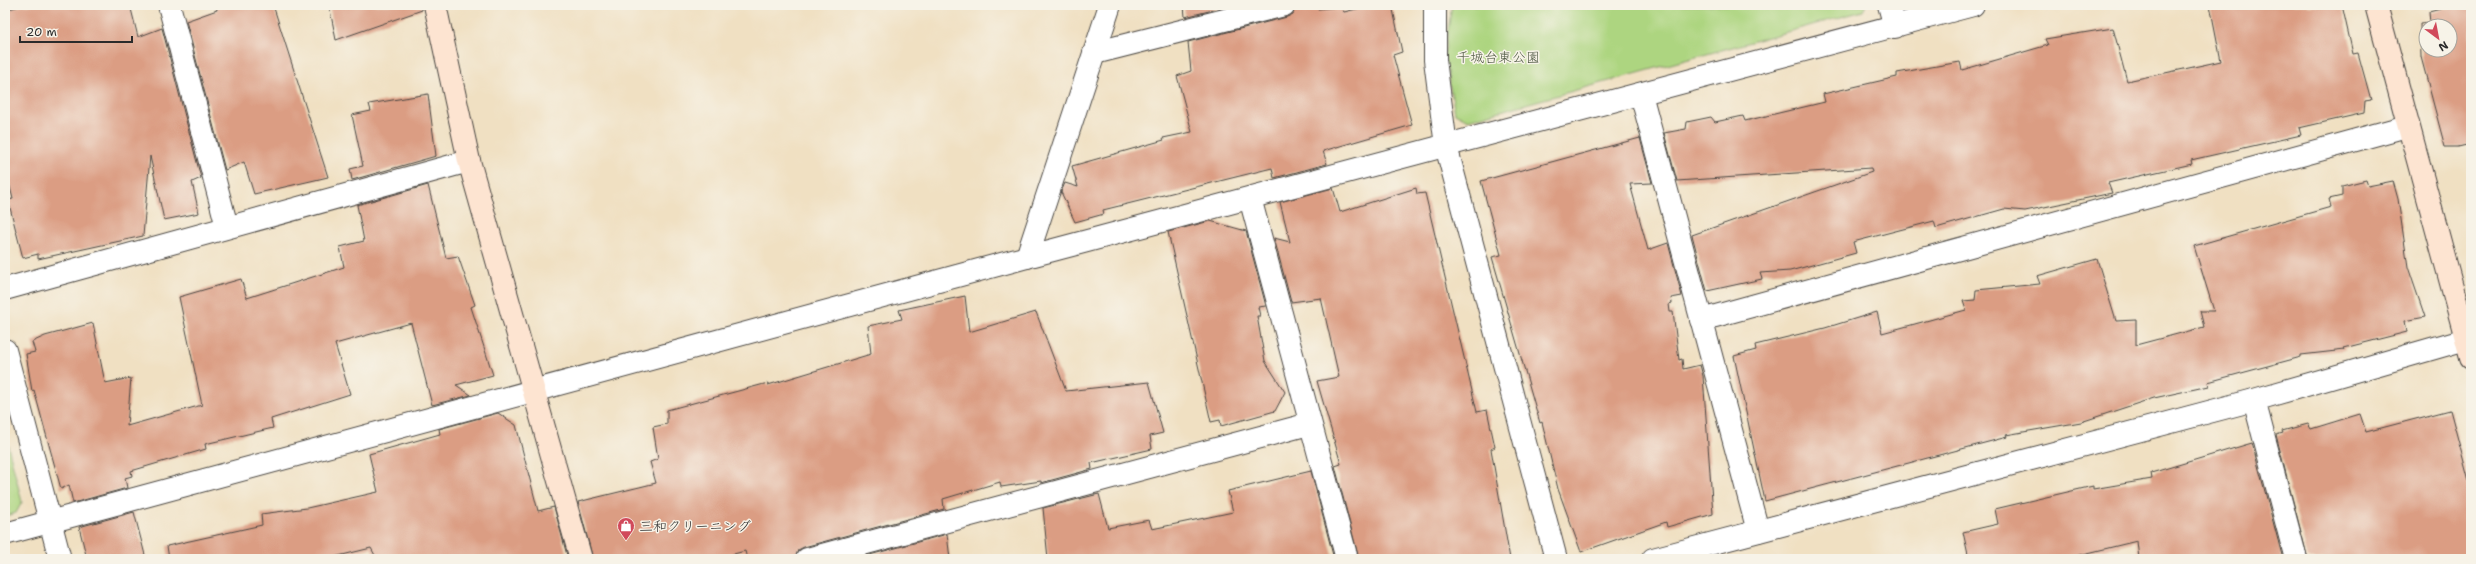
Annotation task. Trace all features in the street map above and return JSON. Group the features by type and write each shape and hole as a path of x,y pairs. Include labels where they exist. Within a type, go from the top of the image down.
{"street":[{"path":"169,5 227,227"},
{"path":"431,5 439,31 469,161 581,559"},
{"path":"435,5 439,31"},
{"path":"1027,257 1110,5"},
{"path":"1094,53 1284,5"},
{"path":"1435,5 1435,60 1446,146 1556,559"},
{"path":"1889,5 1895,27"},
{"path":"5,534 534,392 1027,257 1973,5"},
{"path":"1652,559 2254,400 2468,348 2407,126 2376,5"},
{"path":"1640,94 1758,531"},
{"path":"1701,320 2407,126"},
{"path":"5,289 469,161"},
{"path":"1250,198 1346,559"},
{"path":"5,350 52,522 60,559"},
{"path":"2254,400 2296,559"},
{"path":"807,559 1309,424"}],"green space":[{"name":"千城台東公園","path":"1452,5 1866,5 1863,11 1468,120 1455,113 1444,56"},
{"path":"5,434 22,502 16,513 5,516"}],"building":[{"path":"24,5 130,5 138,37 162,28 201,178 192,182 199,213 164,220 150,156 143,236 38,259 38,254 23,258 8,200 13,199 5,167 5,10"},
{"path":"216,5 273,5 328,177 254,194 244,162 225,170 186,21 217,10"},
{"path":"329,5 422,5 422,10 336,40"},
{"path":"1184,5 1233,5 1185,17"},
{"path":"1296,5 1318,5 1318,9 1340,7 1344,12 1373,5 1392,5 1402,52 1393,55 1412,125 1323,151 1327,164 1274,178 1272,168 1103,210 1104,214 1075,222 1061,192 1065,183 1078,187 1072,166 1164,140 1163,138 1192,132 1177,76 1191,71 1188,42 1287,17 1293,14"},
{"path":"2210,5 2342,5 2353,54 2358,53 2371,100 2365,101 2364,113 2299,128 2301,135 2191,160 2192,164 2108,183 2112,193 2025,211 2004,209 1936,228 1934,221 1853,242 1856,253 1790,271 1760,273 1762,279 1707,291 1692,235 1872,172 1871,168 1677,181 1664,133 1686,129 1687,122 1711,117 1715,122 1743,116 1745,121 1825,102 1823,94 1897,77 1897,73 1960,62 1962,70 2048,45 2045,39 2113,28 2127,81 2221,61"},
{"path":"2456,5 2471,5 2471,144 2458,147 2445,147 2421,58 2458,58 2458,18 2430,18 2429,12"},
{"path":"428,94 436,156 352,180 350,169 363,166 352,115 371,111 369,104"},
{"path":"1640,138 1652,183 1630,184 1648,250 1668,243 1682,296 1671,298 1672,303 1669,304 1670,312 1673,312 1679,360 1682,359 1683,369 1700,365 1703,376 1713,514 1667,527 1666,522 1581,552 1558,489 1542,422 1540,423 1492,257 1501,255 1481,181"},
{"path":"2366,180 2368,186 2393,181 2398,199 2408,267 2425,317 2405,321 2407,332 2344,348 2345,350 2301,355 2301,357 2208,382 2209,386 2154,398 2081,422 2006,435 2007,437 1765,501 1734,356 1756,350 1755,345 1825,328 1877,312 1882,333 1966,310 1963,301 1975,300 1976,290 2040,284 2037,276 2097,259 2116,321 2136,320 2136,345 2204,327 2200,311 2214,311 2194,246 2331,207 2329,199 2342,196 2342,186"},
{"path":"428,185 446,258 458,256 475,305 471,307 493,375 456,385 471,395 432,405 411,323 335,344 350,394 271,419 273,428 205,444 206,449 131,471 132,476 125,478 127,488 73,503 69,485 61,489 34,390 32,391 26,354 35,352 32,342 45,336 93,323 105,383 131,378 127,426 202,405 179,297 241,279 247,298 344,267 340,247 364,241 357,205"},
{"path":"1333,188 1340,212 1416,188 1417,194 1425,193 1477,412 1487,410 1495,447 1491,449 1510,559 1359,559 1335,466 1341,464 1317,381 1339,377 1321,298 1291,302 1274,238 1290,242 1280,202"},
{"path":"1210,221 1246,231 1266,306 1258,307 1260,316 1257,316 1265,361 1285,392 1275,411 1221,426 1220,420 1211,422 1168,232"},
{"path":"965,296 969,332 1036,312 1066,391 1149,382 1163,433 1150,436 1152,449 1091,463 1092,469 1041,483 1041,481 1001,487 1000,482 943,499 944,509 804,547 798,550 795,559 747,559 745,551 715,559 593,559 578,502 656,483 650,462 658,459 653,427 667,424 667,410 768,383 768,385 871,354 868,326 902,319 899,310"},
{"path":"2450,410 2471,488 2471,559 2308,559 2276,435 2283,433 2282,431 2308,424 2311,429 2360,414 2366,432"},
{"path":"498,413 516,425 538,511 554,507 568,559 377,559 371,548 326,559 169,559 167,546 262,525 261,514 307,508 378,492 369,454 440,434 439,429"},
{"path":"2252,443 2283,559 2139,559 2137,541 2063,559 1969,559 1963,532 1998,524 1995,509 2093,486 2093,489 2152,479 2151,473"},
{"path":"1311,471 1334,559 1048,559 1043,508 1099,494 1108,528 1149,520 1152,529 1233,512 1228,491"},
{"path":"134,512 146,559 87,559 79,527"},
{"path":"947,534 950,559 855,559"}],"place":[{"name":"三和クリーニング","path":"626,541"}]}
